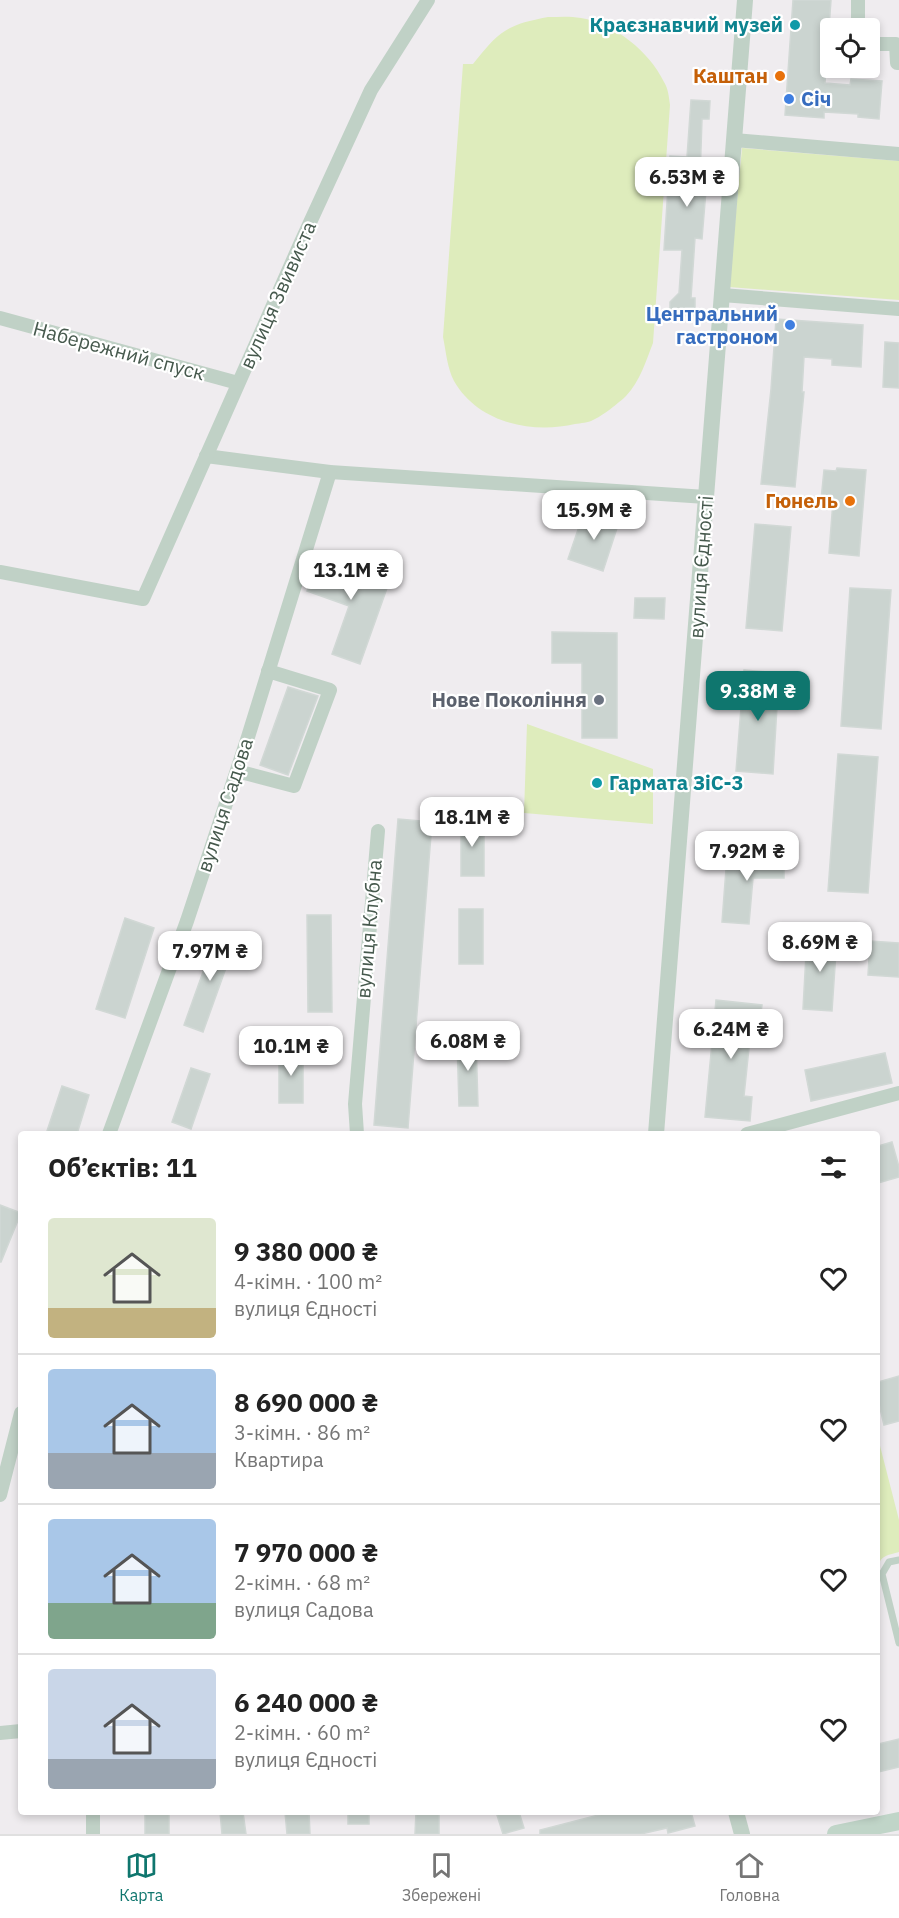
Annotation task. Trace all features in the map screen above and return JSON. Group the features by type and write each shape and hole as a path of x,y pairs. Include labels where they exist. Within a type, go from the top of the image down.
{"main road":[{"path":"836,1834 899,1821"}],"street":[{"name":"вулиця Звивиста","path":"0,572 143,599 370,90 428,0"},
{"name":"вулиця Єдності","path":"656,1131 745,0"},
{"path":"858,0 858,18"},
{"path":"880,44 896,44 897,63 899,63"},
{"path":"734,140 899,154"},
{"path":"722,295 899,309"},
{"name":"Набережний спуск","path":"0,318 238,383"},
{"path":"206,456 330,472 706,497"},
{"name":"вулиця Садова","path":"110,1131 187,921 237,771 330,472"},
{"path":"237,771 294,786 330,690 268,670"},
{"name":"вулиця Клубна","path":"357,1131 355,1104 378,831"},
{"path":"758,1131 899,1093"},
{"path":"0,1495 18,1425"},
{"path":"0,1733 18,1731"},
{"path":"93,1815 93,1834"},
{"path":"737,1815 742,1834"}],"lane":[{"path":"899,1560 890,1562 882,1574 899,1643"}],"green space":[{"path":"548,17 573,17 594,21 630,41 658,71 666,87 670,105 653,343 635,384 626,396 591,421 558,427 524,426 507,422 477,407 454,381 448,365 443,337 463,64 473,64 504,31 522,23"},
{"path":"742,148 899,161 899,300 729,287"},
{"path":"527,724 653,769 653,824 524,813"},
{"path":"880,1446 899,1520 899,1552 880,1561"}],"building":[{"path":"793,0 831,0 830,18 820,18 820,78 825,78 825,83 850,85 851,79 882,81 879,119 858,117 858,114 824,112 824,118 785,115"},
{"path":"691,100 710,101 709,119 702,119 700,178 707,178 702,239 695,238 691,298 695,298 695,316 674,315 670,309 670,302 679,293 682,250 664,250 670,156 687,157"},
{"path":"776,319 863,325 861,367 832,365 832,359 804,357 802,392 804,392 795,487 761,484"},
{"path":"885,342 899,343 899,388 883,387"},
{"path":"837,468 866,470 859,556 829,553 833,501 821,500 824,470 836,471"},
{"path":"584,512 619,522 603,571 568,559"},
{"path":"755,524 791,527 782,631 746,628"},
{"path":"321,553 391,577 360,664 332,654 349,606 307,591"},
{"path":"850,588 891,590 881,729 841,726"},
{"path":"635,598 665,598 664,619 634,618"},
{"name":"Нове Покоління","path":"552,632 617,633 617,738 582,738 582,663 552,663"},
{"path":"744,670 779,673 773,774 736,771"},
{"path":"288,687 318,696 288,775 260,765"},
{"path":"838,754 878,757 868,893 828,891"},
{"path":"398,819 432,822 408,1128 374,1125"},
{"path":"461,820 484,820 484,876 461,876"},
{"path":"750,852 784,853 784,878 753,878 749,924 722,922 727,856"},
{"path":"459,909 483,909 483,964 459,964"},
{"path":"307,915 331,915 332,1012 308,1012"},
{"path":"125,918 154,928 125,1018 96,1009"},
{"path":"217,933 236,940 203,1032 184,1025"},
{"path":"807,936 837,937 832,1011 803,1009"},
{"path":"870,941 899,943 899,977 868,975"},
{"path":"716,1000 762,1005 759,1029 751,1029 744,1096 752,1097 750,1121 705,1117"},
{"path":"457,1039 476,1039 478,1106 459,1106"},
{"path":"279,1051 303,1051 303,1103 279,1103"},
{"path":"885,1053 892,1083 811,1101 805,1070"},
{"path":"191,1068 210,1074 191,1129 172,1122"},
{"path":"62,1086 89,1095 78,1131 47,1131"},
{"path":"892,1142 899,1167 899,1177 880,1182 880,1145"},
{"path":"0,1205 18,1212 18,1220 0,1262"},
{"path":"899,1376 899,1421 884,1425 880,1408 880,1381"},
{"path":"899,1739 899,1767 880,1772 880,1744"},
{"path":"145,1815 169,1815 169,1834 145,1834"},
{"path":"220,1815 243,1815 246,1834 222,1834"},
{"path":"285,1815 309,1815 310,1834 287,1834"},
{"path":"348,1815 369,1815 369,1824 348,1824"},
{"path":"416,1815 439,1815 439,1834 415,1834"},
{"path":"497,1815 520,1815 524,1828 503,1834"},
{"path":"598,1815 692,1815 695,1826 668,1833 667,1828 641,1834 540,1834 540,1830"}],"place":[{"name":"Краєзнавчий музей","path":"795,25"},
{"name":"Каштан","path":"780,76"},
{"name":"Січ","path":"789,99"},
{"name":"Центральний гастроном","path":"790,325"},
{"name":"Гюнель","path":"850,501"},
{"name":"Нове Покоління","path":"599,700"},
{"name":"Гармата ЗіС-3","path":"597,783"}]}
